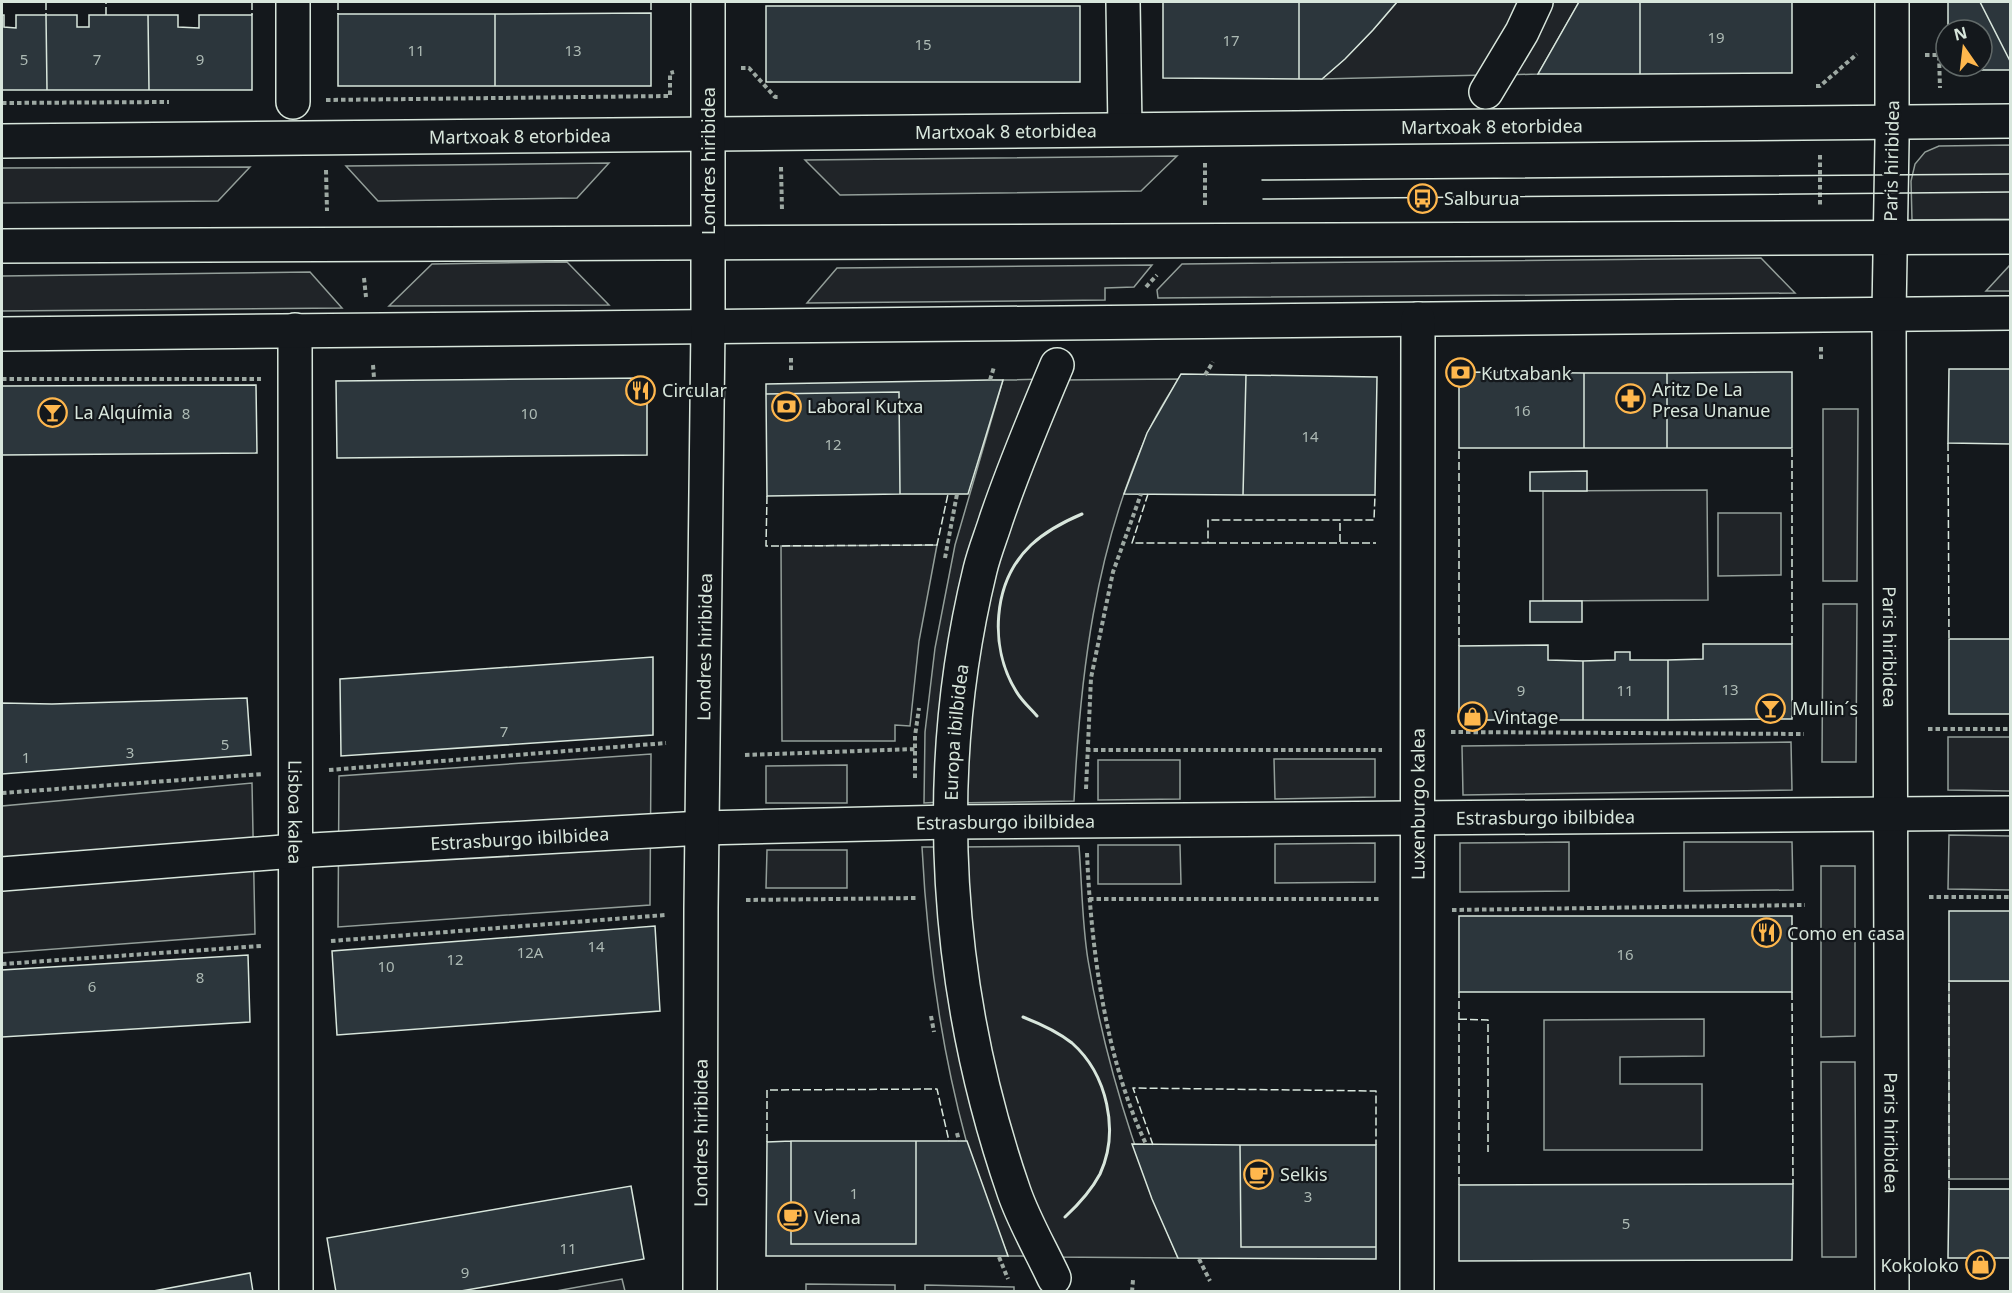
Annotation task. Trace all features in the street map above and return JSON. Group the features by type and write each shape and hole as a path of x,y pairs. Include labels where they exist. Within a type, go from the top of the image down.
{"street":[{"path":"293,2 293,102"},
{"name":"Londres hiribidea","path":"700,1292 702,828 708,326 708,2"},
{"path":"1123,2 1125,129"},
{"path":"1486,92 1522,32 1536,2"},
{"name":"Paris hiribidea","path":"1892,2 1889,314 1892,1292"},
{"name":"Martxoak 8 etorbidea","path":"2,141 707,132 2010,121"},
{"path":"2,246 2010,237"},
{"path":"2,334 2010,313"},
{"name":"Luxenburgo kalea","path":"1417,1292 1418,319"},
{"name":"Lisboa kalea","path":"295,330 296,1292"},
{"name":"Europa ibilbidea","path":"1054,1278 1015,1194 988,1107 967,1017 954,917 950,822 952,744 962,660 980,568 1017,459 1057,366"},
{"name":"Estrasburgo ibilbidea","path":"2,874 295,851 702,828 950,822 2010,813"}],"path":[{"path":"1808,86 1820,86 1857,54 1939,55 1940,88 1952,88"},
{"path":"293,102 670,96 670,73 749,68 776,97 787,97"},
{"path":"2,103 177,102"},
{"path":"1204,129 1206,240"},
{"path":"1205,375 1213,362"},
{"path":"990,380 994,367"},
{"path":"2,379 267,379"},
{"path":"1928,729 2010,729"},
{"path":"1451,732 1804,734"},
{"path":"324,770 666,743"},
{"path":"745,755 915,749"},
{"path":"1086,750 1382,750"},
{"path":"2,793 264,774"},
{"path":"1929,897 2010,897"},
{"path":"746,900 918,898"},
{"path":"1089,899 1380,899"},
{"path":"1452,910 1805,905"},
{"path":"327,941 665,915"},
{"path":"2,964 264,946"},
{"path":"999,1257 1008,1279"},
{"path":"1199,1258 1210,1281"},
{"path":"1132,1292 1133,1280"}],"shaded area":[{"path":"1397,2 1528,2 1485,75 1322,79 1361,42"},
{"path":"1544,2 1579,2 1538,74 1503,75"},
{"path":"2010,145 2010,219 1912,220 1911,181 1915,164 1925,152 1939,146"},
{"path":"1177,156 1141,191 840,195 805,160"},
{"path":"609,163 577,198 378,201 346,166"},
{"path":"250,167 218,201 2,203 2,168"},
{"path":"1761,258 1795,293 1158,298 1157,290 1182,264"},
{"path":"567,262 609,305 389,306 432,264"},
{"path":"1152,265 1134,287 1105,288 1105,300 807,303 837,268"},
{"path":"2010,265 2010,291 1986,291"},
{"path":"310,272 342,308 2,311 2,276"},
{"path":"1045,379 997,484 942,802 924,803 925,732 935,648 955,545 1003,380"},
{"path":"1178,379 1150,428 1114,523 1093,614 1086,661 1074,801 954,803 976,621 1061,380"},
{"path":"1823,409 1858,409 1857,581 1823,581"},
{"path":"1707,490 1708,600 1543,601 1543,491"},
{"path":"1718,513 1781,513 1781,575 1718,576"},
{"path":"937,545 919,641 910,726 895,725 895,741 782,741 781,546"},
{"path":"1823,604 1857,604 1856,762 1822,762"},
{"path":"1948,737 2010,737 2010,791 1948,790"},
{"path":"1791,742 1792,790 1463,795 1462,746"},
{"path":"651,754 650,905 338,927 339,776"},
{"path":"1274,759 1375,759 1375,797 1275,799"},
{"path":"1098,760 1180,760 1180,799 1098,800"},
{"path":"847,765 847,803 766,803 766,766"},
{"path":"252,783 255,934 2,953 2,806"},
{"path":"1949,835 2010,836 2010,890 1948,889"},
{"path":"1569,842 1569,891 1460,892 1460,843"},
{"path":"1684,842 1792,842 1793,890 1684,891"},
{"path":"1375,843 1375,882 1275,883 1275,844"},
{"path":"1098,845 1180,845 1181,884 1098,884"},
{"path":"1079,846 1086,946 1103,1037 1136,1149 1178,1258 1051,1257 996,1111 957,847"},
{"path":"922,847 944,847 1033,1256 1008,1256 980,1184 966,1140 949,1068 936,995 927,921"},
{"path":"767,850 847,850 847,888 766,888"},
{"path":"1821,866 1855,866 1855,1036 1821,1037"},
{"path":"1949,981 2010,981 2010,1179 1949,1179"},
{"path":"1704,1019 1704,1056 1620,1057 1620,1084 1702,1084 1702,1150 1544,1150 1544,1020"},
{"path":"1821,1062 1855,1062 1856,1257 1822,1257"},
{"path":"622,1279 625,1291 556,1291"},
{"path":"806,1284 895,1285 895,1291 806,1291"},
{"path":"925,1285 1014,1287 1014,1291 925,1291"}],"building":[{"path":"1163,2 1299,2 1299,79 1163,78"},
{"path":"1299,2 1397,2 1345,59 1322,79 1299,79"},
{"path":"1579,2 1640,2 1640,74 1538,74"},
{"path":"1640,2 1792,2 1792,73 1640,74"},
{"path":"1948,2 1980,2 1988,18 1948,18"},
{"path":"1980,2 2010,2 2010,61 1994,30 1994,18 1988,18"},
{"path":"766,6 1080,6 1080,82 766,82"},
{"path":"651,13 651,86 495,86 495,14"},
{"path":"338,14 495,14 495,86 338,86"},
{"path":"2,15 4,15 4,27 16,28 16,15 46,15 47,90 2,90"},
{"path":"46,15 77,15 77,27 89,27 89,15 148,15 149,90 47,90"},
{"path":"148,15 178,15 178,27 199,28 199,15 252,15 252,90 149,90"},
{"path":"1994,30 2010,61 2010,70 1994,70"},
{"path":"1949,369 2010,369 2010,444 1948,443"},
{"path":"1459,372 1584,373 1584,448 1459,448"},
{"path":"1792,372 1792,448 1667,448 1667,373"},
{"path":"1584,373 1667,373 1667,448 1584,448"},
{"path":"1181,374 1246,375 1243,495 1124,494 1147,433"},
{"path":"1246,375 1377,377 1375,495 1243,495"},
{"path":"647,378 647,455 337,458 336,381"},
{"path":"1003,380 968,494 900,494 899,392 766,394 766,384"},
{"path":"256,385 257,453 2,455 2,386"},
{"path":"899,392 900,494 767,496 766,394"},
{"path":"1587,471 1587,491 1530,491 1530,472"},
{"path":"1530,601 1582,601 1582,622 1530,622"},
{"path":"1949,639 2010,639 2010,714 1949,714"},
{"path":"1703,644 1792,644 1792,719 1668,720 1668,660 1703,659"},
{"path":"1548,645 1548,660 1583,661 1583,720 1459,720 1459,646"},
{"path":"1615,652 1630,652 1630,660 1668,660 1668,720 1583,720 1583,661 1615,660"},
{"path":"653,657 653,735 341,756 340,679"},
{"path":"247,698 251,755 2,774 2,703 52,704"},
{"path":"1949,911 2010,911 2010,981 1949,981"},
{"path":"1459,916 1792,916 1792,992 1459,992"},
{"path":"655,926 660,1011 337,1035 332,951"},
{"path":"248,955 250,1022 2,1037 2,970"},
{"path":"791,1141 916,1141 916,1244 791,1244"},
{"path":"791,1141 791,1244 916,1244 916,1141 967,1141 1008,1256 766,1256 767,1142"},
{"path":"1132,1144 1240,1145 1241,1247 1376,1247 1376,1259 1178,1258 1152,1199"},
{"path":"1240,1145 1376,1145 1376,1247 1241,1247"},
{"path":"1793,1184 1792,1260 1459,1261 1459,1185"},
{"path":"631,1186 644,1259 455,1292 336,1292 327,1238"},
{"path":"1949,1189 2010,1189 2010,1258 1948,1258"},
{"path":"250,1273 253,1292 148,1292"}],"tram line":[{"path":"1262,180 2010,174"},
{"path":"1263,199 2010,192"}],"fence":[{"path":"46,2 46,15"},
{"path":"106,2 106,15"},
{"path":"252,2 252,15"},
{"path":"338,2 338,14"},
{"path":"651,2 651,13"},
{"path":"1948,443 1949,639"},
{"path":"1459,448 1459,646"},
{"path":"1792,448 1792,644"},
{"path":"767,496 766,546 937,545 948,494"},
{"path":"1148,494 1132,543 1208,543 1208,520 1374,520 1375,495"},
{"path":"1340,520 1340,542"},
{"path":"1208,543 1376,543"},
{"path":"1949,981 1949,1189"},
{"path":"1459,992 1459,1185"},
{"path":"1792,992 1793,1184"},
{"path":"1459,1019 1488,1020 1488,1152"},
{"path":"1153,1145 1133,1088 1376,1091 1376,1145"},
{"path":"767,1142 767,1090 937,1089 949,1141"}],"wall":[{"path":"1037,716 1016,691 1001,655 999,615 1002,596 1008,577 1018,560 1031,545 1055,527 1082,514"},
{"path":"1023,1017 1049,1028 1072,1043 1094,1070 1107,1104 1109,1140 1100,1174 1093,1186 1065,1217"}],"place":[{"name":"Salburua","path":"1423,198"},
{"name":"Kutxabank","path":"1460,373"},
{"name":"Circular","path":"641,390"},
{"name":"Aritz De La Presa Unanue","path":"1631,399"},
{"name":"Laboral Kutxa","path":"786,406"},
{"name":"La Alquímia","path":"53,412"},
{"name":"Mullin´s","path":"1771,708"},
{"name":"Vintage","path":"1473,717"},
{"name":"Como en casa","path":"1766,933"},
{"name":"Selkis","path":"1259,1174"},
{"name":"Viena","path":"793,1217"},
{"name":"Kokoloko","path":"1980,1265"}]}
